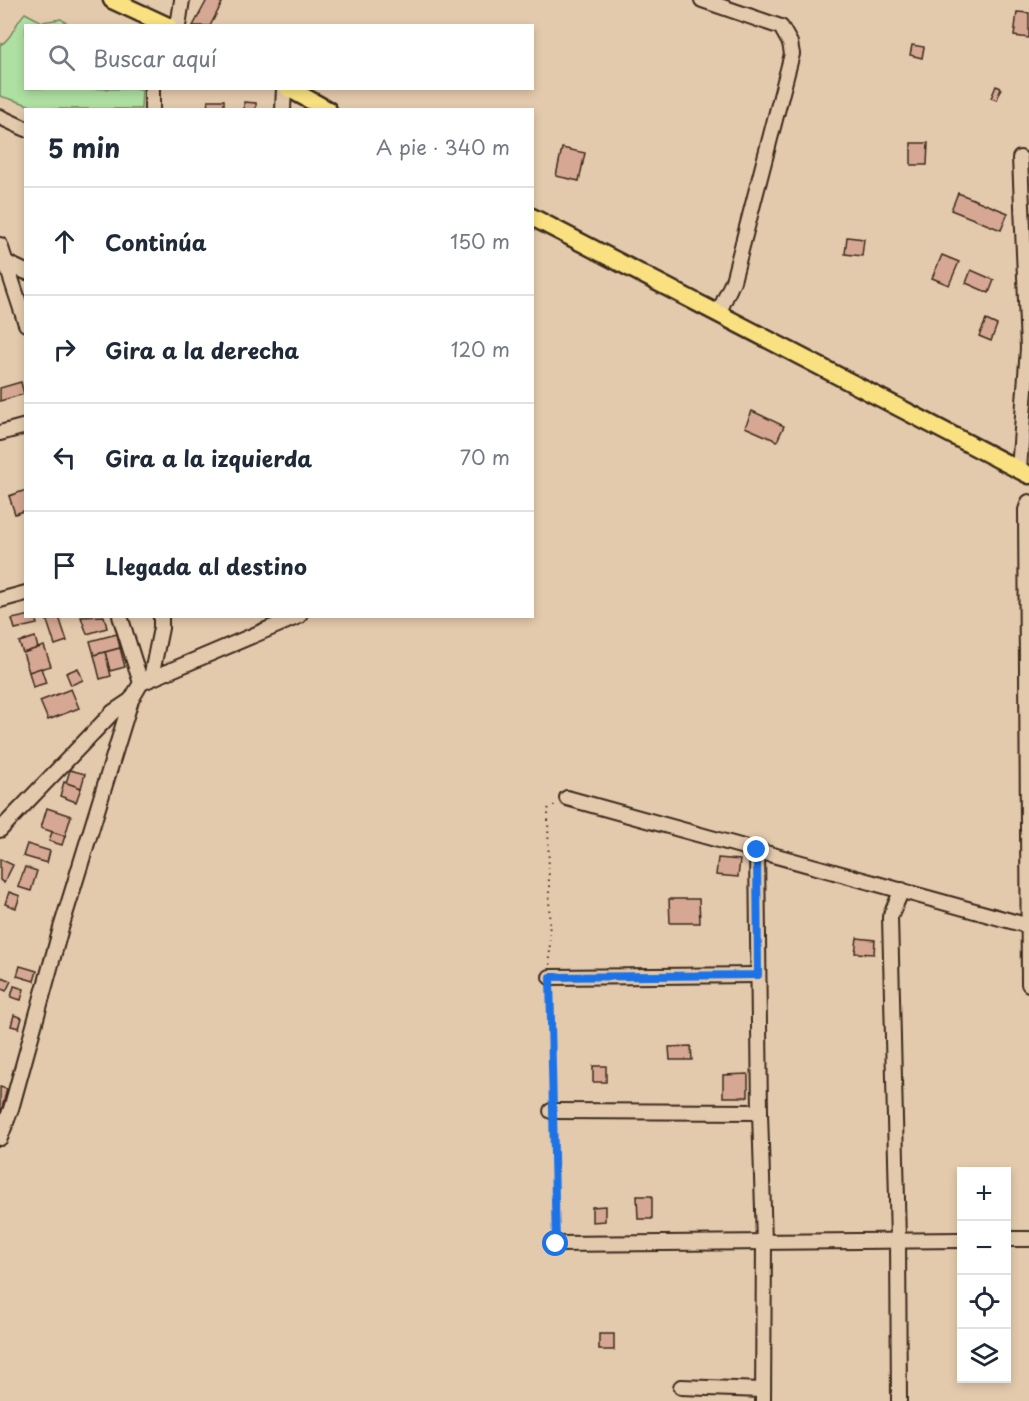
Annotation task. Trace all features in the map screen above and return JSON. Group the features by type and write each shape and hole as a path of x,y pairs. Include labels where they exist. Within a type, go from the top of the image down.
{"main road":[{"path":"112,0 158,23"},
{"path":"292,90 324,108"},
{"path":"534,218 1024,473"}],"street":[{"path":"177,24 182,0"},
{"path":"702,0 781,27 790,44 792,54 733,281 718,314"},
{"path":"152,90 152,108"},
{"path":"283,108 284,90"},
{"path":"0,117 24,128"},
{"path":"1020,159 1028,348 1024,473"},
{"path":"0,245 24,318"},
{"path":"5,262 24,271"},
{"path":"0,433 24,427"},
{"path":"1029,502 1026,510 1029,984"},
{"path":"0,600 24,594"},
{"path":"121,618 146,681"},
{"path":"0,830 113,712 131,700 146,681 161,628 161,618"},
{"path":"146,681 275,621"},
{"path":"0,1138 11,1109 61,928 131,700"},
{"path":"567,798 1029,926"},
{"path":"681,1388 763,1395 764,1242 757,850"},
{"path":"899,1401 898,1240 890,917 902,890"},
{"path":"550,977 758,975"},
{"path":"551,1111 760,1112"},
{"path":"1011,1239 1029,1239"},
{"path":"556,1244 957,1240"}],"path":[{"path":"556,1244 551,1111 548,809 567,798"}],"green space":[{"path":"25,13 42,22 61,19 68,24 24,24 24,90 142,90 141,108 34,108 0,96 0,45 8,39"}],"building":[{"path":"207,0 222,3 211,24 194,24"},
{"path":"1017,12 1029,13 1029,38 1014,36"},
{"path":"912,45 924,47 922,58 910,55"},
{"path":"996,86 1001,88 997,100 991,98"},
{"path":"208,100 224,100 224,108 207,108"},
{"path":"244,102 256,103 256,108 244,108"},
{"path":"911,143 928,143 927,165 911,165"},
{"path":"562,148 585,153 579,181 556,176"},
{"path":"958,193 1008,213 1001,230 951,210"},
{"path":"847,237 864,239 862,256 845,254"},
{"path":"942,255 959,262 949,285 932,278"},
{"path":"971,270 994,280 989,293 966,283"},
{"path":"986,320 997,325 991,341 979,336"},
{"path":"21,382 24,394 0,401 0,388"},
{"path":"752,411 784,426 777,441 745,427"},
{"path":"24,491 24,511 15,514 9,496"},
{"path":"24,616 36,618 37,624 15,629 12,619"},
{"path":"59,618 67,641 55,645 47,621"},
{"path":"81,618 104,618 107,628 87,634"},
{"path":"117,634 120,648 94,655 90,641"},
{"path":"35,637 38,648 23,653 19,642"},
{"path":"44,646 51,666 29,672 23,653"},
{"path":"120,648 125,667 110,671 105,652"},
{"path":"105,652 111,676 100,679 94,655"},
{"path":"41,668 46,683 33,687 29,672"},
{"path":"78,668 83,680 71,685 66,673"},
{"path":"71,689 79,708 48,720 40,701"},
{"path":"70,770 85,774 81,788 66,783"},
{"path":"64,782 81,788 76,802 60,796"},
{"path":"47,808 71,816 65,836 41,828"},
{"path":"52,832 65,836 62,845 49,841"},
{"path":"27,844 50,851 47,863 23,856"},
{"path":"718,858 740,860 738,877 716,875"},
{"path":"0,859 13,865 4,883 0,880"},
{"path":"25,867 37,871 31,891 18,887"},
{"path":"9,892 20,896 16,908 5,904"},
{"path":"669,899 699,899 700,923 670,923"},
{"path":"857,938 875,940 874,954 855,953"},
{"path":"20,966 37,971 34,981 17,976"},
{"path":"2,977 11,981 6,991 0,988"},
{"path":"14,986 24,989 21,1000 11,997"},
{"path":"14,1015 22,1018 19,1028 11,1026"},
{"path":"691,1046 692,1060 670,1060 669,1047"},
{"path":"593,1066 606,1066 606,1082 593,1082"},
{"path":"748,1074 748,1097 723,1097 723,1075"},
{"path":"0,1087 7,1089 1,1112 0,1112"},
{"path":"637,1196 652,1196 652,1219 638,1219"},
{"path":"605,1206 605,1221 592,1222 592,1207"},
{"path":"599,1334 614,1334 614,1350 599,1350"}],"route":[{"path":"556,1244 551,1111 550,977 758,975 757,850"}]}
